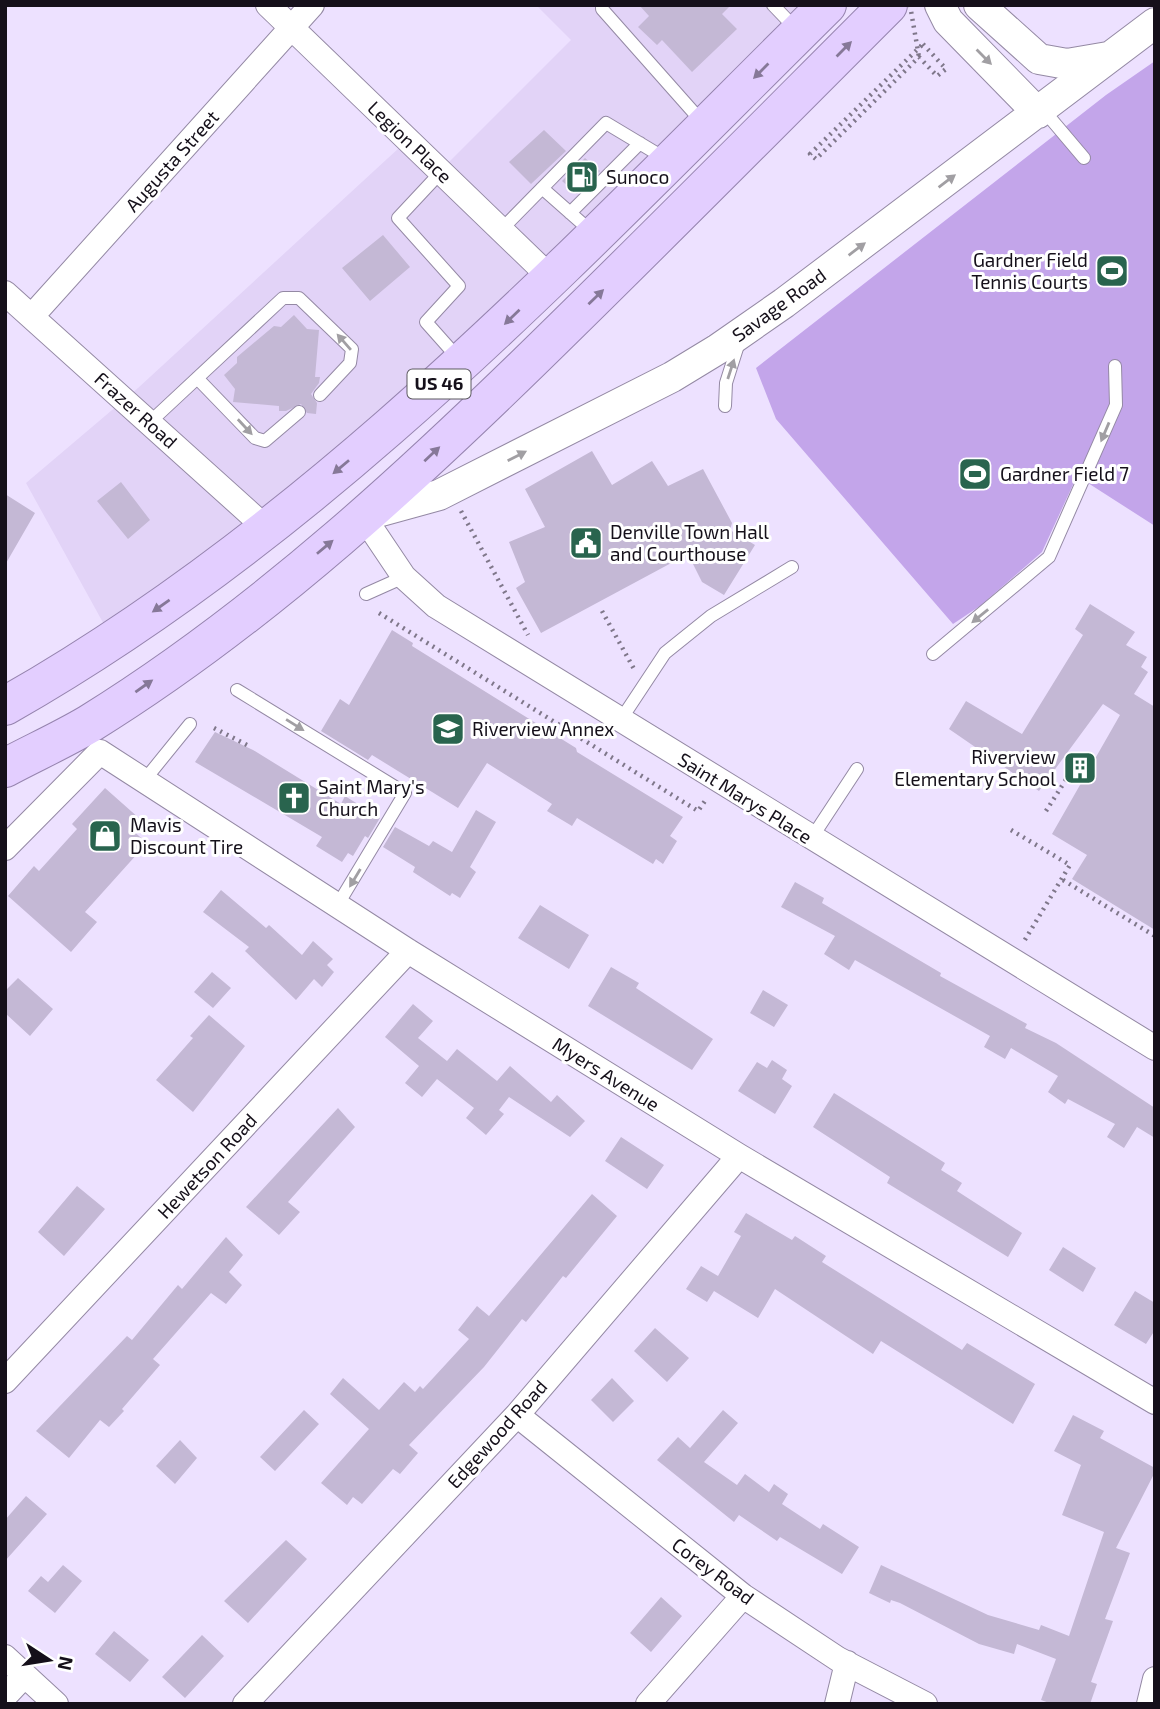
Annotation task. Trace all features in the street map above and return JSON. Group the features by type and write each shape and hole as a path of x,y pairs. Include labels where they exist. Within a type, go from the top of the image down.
{"highway":[{"name":"US 46","path":"5,706 163,606 266,528 462,363 552,279 583,224 655,152 706,125 827,5"},
{"name":"US 46","path":"5,768 106,713 214,636 363,516 507,384 888,5"},
{"path":"5,786 45,747"}],"street":[{"name":"Legion Place","path":"268,5 552,279"},
{"name":"Augusta Street","path":"32,316 312,5"},
{"path":"940,5 948,21 1038,113"},
{"path":"979,5 1039,59 1067,64 1111,56"},
{"name":"Savage Road","path":"363,516 439,495 672,377 742,332 1155,23"},
{"path":"1038,113 1042,87 1039,59"},
{"name":"Frazer Road","path":"5,293 266,528"},
{"name":"Saint Marys Place","path":"363,516 404,577 436,606 811,839 1155,1048"},
{"path":"5,848 100,752 106,713"},
{"name":"Myers Avenue","path":"100,752 408,951 739,1156 1155,1402"},
{"name":"Hewetson Road","path":"5,1381 408,951"},
{"name":"Edgewood Road","path":"245,1704 517,1415 739,1156"},
{"name":"Corey Road","path":"517,1415 743,1596 847,1663 925,1704"},
{"path":"648,1704 743,1596"},
{"path":"5,1657 56,1704"},
{"path":"837,1704 847,1663"},
{"path":"5,1696 24,1675"},
{"path":"1149,1704 1155,1679"}],"lane":[{"path":"602,5 602,9 706,125"},
{"path":"773,5 799,33"},
{"path":"1038,113 1051,120 1084,158"},
{"path":"502,230 606,123 655,152"},
{"path":"441,172 398,218 459,286 426,322 462,363"},
{"path":"542,188 583,224"},
{"path":"149,423 283,298 299,298 352,349 350,363 320,395"},
{"path":"725,406 726,383 742,332"},
{"path":"933,654 1049,557 1116,405 1115,366"},
{"path":"198,378 255,438 265,441 299,412"},
{"path":"620,721 665,653 711,616 792,567"},
{"path":"366,594 404,577"},
{"path":"237,690 405,793 337,906"},
{"path":"143,782 190,724"},
{"path":"811,839 857,769"}],"path":[{"path":"910,5 919,57 937,76 946,69 923,44 810,154 816,159 919,57"},
{"path":"456,502 530,639"},
{"path":"602,611 637,673"},
{"path":"379,613 698,811 709,794"},
{"path":"214,728 247,745 245,748"},
{"path":"1046,811 1067,778"},
{"path":"1011,830 1070,865 1022,943"},
{"path":"1063,880 1155,936"}],"shaded area":[{"path":"536,5 807,5 549,260 273,512 106,628 26,483 138,388 412,136 447,164 571,40"},
{"path":"1155,61 1155,526 1077,476 1042,552 980,606 953,624 776,419 756,368 1106,95"}],"building":[{"path":"639,5 731,5 722,14 737,29 692,72 662,40 657,45 638,27 649,16"},
{"path":"544,130 566,151 531,184 509,162"},
{"name":"Sunoco","path":"585,158 600,171 577,194 562,181"},
{"path":"383,235 410,267 370,301 342,268"},
{"path":"294,315 307,329 319,330 315,377 320,377 311,394 317,403 316,414 307,413 301,404 286,411 279,411 279,406 233,402 235,389 224,375 237,363 237,357 274,326 281,327"},
{"name":"Denville Town Hall and Courthouse","path":"592,451 612,485 652,461 668,486 703,469 732,523 730,530 755,545 724,595 702,582 688,554 541,633 516,588 525,582 509,542 545,527 525,489"},
{"path":"121,482 150,520 128,539 97,501"},
{"path":"5,494 35,513 5,565"},
{"name":"Riverview Elementary School","path":"1090,604 1135,632 1126,645 1147,657 1141,667 1148,672 1134,694 1155,707 1155,930 1072,879 1087,855 1052,834 1120,715 1103,704 1039,791 949,729 966,701 1022,734 1083,635 1075,629"},
{"path":"392,630 413,643 412,646 683,817 670,836 677,841 663,864 656,859 653,864 577,818 572,826 547,811 552,804 487,763 458,808 372,755 368,760 321,731 340,699 349,705"},
{"name":"Saint Mary's Church","path":"215,732 253,750 341,804 345,796 380,818 368,838 365,836 353,856 348,853 342,862 316,846 322,837 195,762"},
{"path":"105,788 140,819 131,829 147,843 85,912 97,922 71,952 8,896 34,866 39,871 77,829 72,824"},
{"path":"476,810 496,822 470,867 476,872 460,898 452,893 450,896 413,872 415,867 383,847 395,827 429,846 433,841 452,852"},
{"path":"795,882 824,898 822,903 941,973 940,976 1027,1024 1025,1028 1056,1043 1155,1108 1155,1138 1137,1127 1124,1148 1107,1137 1115,1124 1068,1099 1065,1104 1048,1092 1058,1076 1011,1048 1005,1059 984,1047 990,1036 855,960 849,970 824,954 835,936 781,907"},
{"path":"221,890 266,928 269,925 302,955 313,941 333,959 327,965 334,972 322,987 314,979 296,1000 245,951 249,947 203,912"},
{"path":"540,905 589,935 569,969 518,938"},
{"path":"611,967 639,983 636,988 713,1039 692,1070 588,1006"},
{"path":"212,972 231,988 213,1008 194,992"},
{"path":"18,978 53,1009 30,1036 5,1013 5,991"},
{"path":"763,990 788,1005 774,1027 750,1013"},
{"path":"413,1004 433,1021 418,1038 447,1061 457,1049 497,1081 510,1066 551,1102 557,1095 585,1121 570,1137 509,1097 499,1110 504,1114 486,1135 466,1118 474,1108 437,1079 422,1097 405,1083 419,1066 385,1037"},
{"path":"209,1015 245,1046 193,1112 156,1080 193,1038 190,1036"},
{"path":"772,1060 787,1070 782,1079 792,1086 775,1114 738,1091 757,1062 767,1068"},
{"path":"834,1093 945,1163 941,1170 962,1183 957,1191 1022,1233 1008,1257 887,1183 890,1177 813,1127"},
{"path":"338,1108 355,1127 288,1202 300,1212 279,1235 246,1207"},
{"path":"621,1137 664,1165 647,1189 605,1161"},
{"path":"77,1186 105,1209 64,1256 38,1232"},
{"path":"592,1194 617,1216 566,1278 563,1276 526,1322 522,1319 484,1367 409,1445 418,1453 400,1474 393,1469 362,1504 353,1497 347,1505 321,1483 369,1429 330,1394 343,1378 379,1410 404,1382 415,1392 420,1386 423,1389 469,1339 458,1330 477,1306 489,1316"},
{"path":"746,1213 792,1240 795,1236 826,1256 822,1262 962,1350 967,1343 1035,1384 1013,1424 881,1341 873,1354 775,1289 758,1318 714,1291 707,1302 686,1289 701,1266 718,1276 741,1236 734,1232"},
{"path":"226,1237 243,1255 229,1272 242,1285 226,1304 211,1293 153,1359 160,1365 109,1427 100,1420 69,1458 36,1431 127,1336 132,1340 178,1285 182,1289"},
{"path":"1063,1247 1096,1268 1083,1292 1049,1270"},
{"path":"1135,1291 1155,1303 1155,1330 1146,1344 1114,1325"},
{"path":"655,1328 689,1358 667,1382 634,1351"},
{"path":"612,1378 634,1401 613,1422 591,1400"},
{"path":"304,1410 319,1424 275,1471 260,1457"},
{"path":"723,1410 738,1423 704,1462 737,1485 745,1474 769,1492 774,1484 788,1494 782,1504 820,1529 823,1524 859,1547 842,1574 780,1537 777,1541 739,1515 734,1522 657,1460 678,1437 690,1448"},
{"path":"1073,1415 1104,1431 1100,1438 1155,1468 1155,1472 1116,1548 1130,1553 1105,1619 1113,1621 1091,1682 1097,1684 1090,1704 1052,1704 1041,1700 1056,1659 1017,1644 1014,1654 979,1644 900,1603 891,1600 890,1603 869,1593 881,1565 988,1615 1039,1630 1041,1625 1069,1636 1104,1532 1062,1515 1081,1465 1054,1451"},
{"path":"180,1440 197,1458 175,1484 156,1466"},
{"path":"26,1496 47,1514 5,1561 5,1520"},
{"path":"286,1540 307,1559 248,1623 224,1601"},
{"path":"63,1565 82,1581 55,1613 28,1591 41,1576 48,1582"},
{"path":"661,1597 682,1616 651,1652 630,1633"},
{"path":"114,1631 149,1660 130,1682 95,1654"},
{"path":"202,1635 224,1656 185,1698 162,1677"}],"place":[{"name":"Sunoco","path":"582,177"},
{"name":"Gardner Field Tennis Courts","path":"1112,271"},
{"name":"Gardner Field 7","path":"975,474"},
{"name":"Denville Town Hall and Courthouse","path":"586,543"},
{"name":"Riverview Annex","path":"448,729"},
{"name":"Riverview Elementary School","path":"1080,768"},
{"name":"Saint Mary's Church","path":"294,798"},
{"name":"Mavis Discount Tire","path":"105,836"}]}
